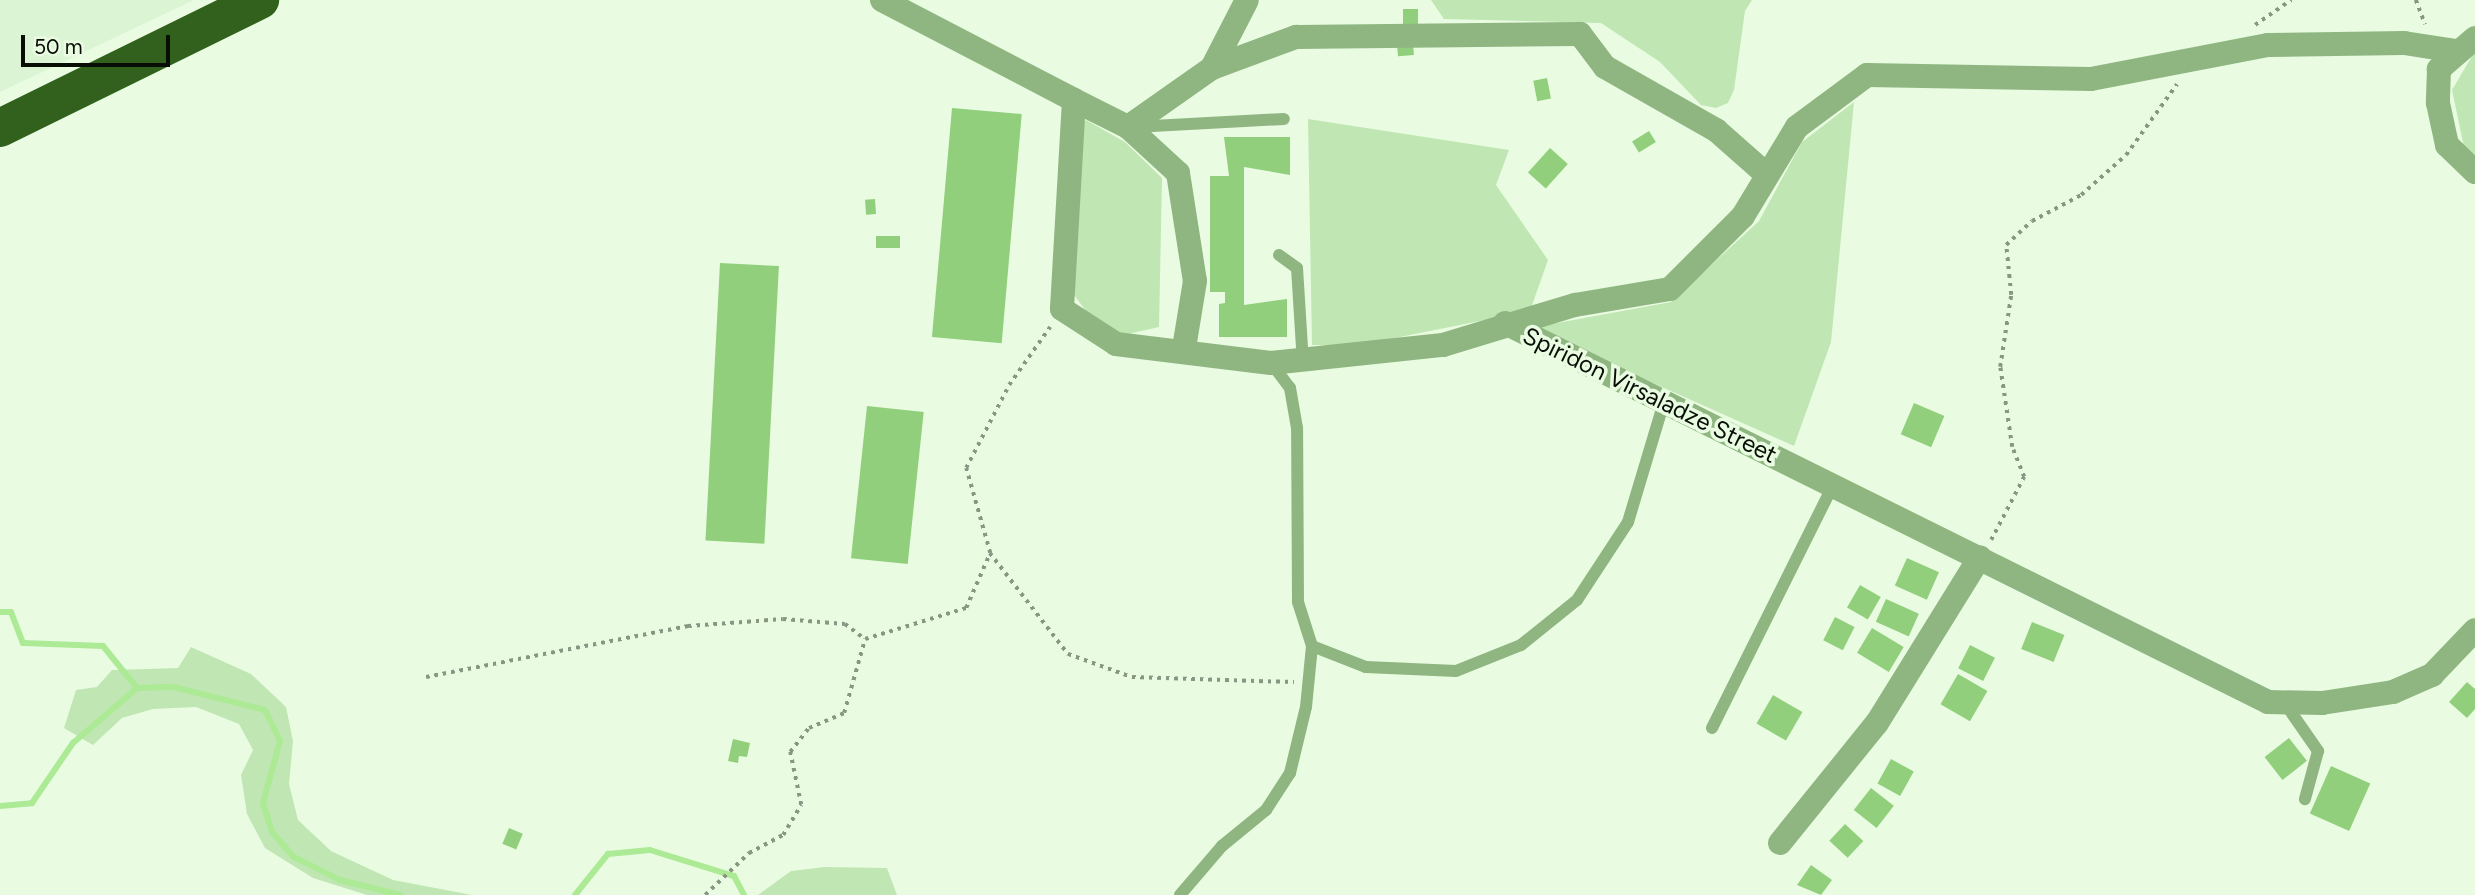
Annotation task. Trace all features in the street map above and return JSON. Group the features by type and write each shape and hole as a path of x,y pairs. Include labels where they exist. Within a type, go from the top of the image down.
{"highway":[{"path":"0,128 260,0"}],"street":[{"path":"882,0 1128,127 1178,173 1195,281 1184,348"},
{"path":"1212,68 1248,0"},
{"path":"1128,127 1212,68 1296,37 1580,34 1605,67 1716,130 1767,175"},
{"path":"1505,323 1670,289 1743,216 1797,127 1867,75 2091,79 2179,66 2268,45 2465,44"},
{"path":"2465,44 2439,69 2438,103 2447,145 2475,172"},
{"path":"1062,309 1074,100"},
{"name":"Spiridon Virsaladze Street","path":"1062,309 1116,344 1184,348 1271,363 1303,363 1443,345 1505,323 2268,702 2393,692 2432,675 2475,630"},
{"path":"1780,844 1877,723 1980,557"}],"lane":[{"path":"1128,127 1284,119"},
{"path":"1279,255 1297,268 1303,363"},
{"path":"1180,895 1222,846 1266,810 1290,773 1308,684 1311,646 1298,602 1297,428 1290,388 1271,363"},
{"path":"1311,646 1366,667 1456,671 1521,645 1577,600 1628,522 1664,401"},
{"path":"1712,728 1833,485"},
{"path":"2284,702 2318,751 2305,799"}],"path":[{"path":"2249,30 2291,0"},
{"path":"1980,557 2024,477 2012,447 2000,367 2011,295 2006,245 2032,222 2081,195 2126,155 2167,104 2179,66"},
{"path":"1062,309 1009,385 965,468 990,552 1068,654 1132,677 1308,684"},
{"path":"865,639 966,608 990,552"},
{"path":"426,677 688,626 783,619 845,624 865,639"},
{"path":"705,895 749,853 783,835 801,805 790,752 808,728 845,713 865,639"}],"shaded area":[{"path":"0,0 194,0 0,92"},
{"path":"1431,0 1752,0 1745,11 1734,90 1728,103 1716,108 1701,105 1660,62 1601,23 1444,19"},
{"path":"2475,51 2475,155 2464,147 2452,90"},
{"path":"1854,102 1831,342 1794,446 1530,328 1671,302 1759,221 1802,142"},
{"path":"1308,119 1509,150 1496,185 1548,260 1530,311 1360,345 1312,345"},
{"path":"1086,120 1125,142 1162,178 1159,327 1119,336 1094,322 1072,292 1078,129"},
{"path":"191,647 251,674 286,707 293,741 289,784 298,820 331,851 393,880 472,895 367,895 313,878 265,848 247,814 241,775 253,750 239,724 196,707 153,709 122,718 93,745 64,728 76,690 97,687 112,670 178,668"},
{"path":"825,867 887,868 897,895 758,895 791,871"}],"building":[{"path":"1403,9 1418,9 1418,29 1403,29"},
{"path":"1413,44 1414,55 1398,56 1397,45"},
{"path":"1547,78 1551,99 1537,101 1533,81"},
{"path":"952,108 1022,114 1002,343 932,337"},
{"path":"1649,131 1656,142 1639,153 1632,142"},
{"path":"1224,137 1290,137 1290,175 1244,167 1244,305 1287,299 1287,337 1219,337 1219,304 1225,303 1225,292 1210,292 1210,176 1229,176"},
{"path":"1550,148 1568,164 1546,189 1528,173"},
{"path":"875,199 876,214 866,215 865,200"},
{"path":"876,236 900,236 900,248 876,248"},
{"path":"720,263 779,266 764,544 705,541"},
{"path":"1914,403 1944,416 1931,447 1901,434"},
{"path":"867,406 924,412 908,564 851,558"},
{"path":"1907,558 1939,572 1927,600 1895,585"},
{"path":"1860,585 1881,597 1868,620 1847,608"},
{"path":"1886,599 1919,614 1909,636 1876,622"},
{"path":"1835,617 1855,627 1843,650 1823,640"},
{"path":"2032,622 2064,635 2054,662 2021,649"},
{"path":"1872,628 1904,647 1889,672 1857,653"},
{"path":"1970,645 1995,658 1983,681 1958,668"},
{"path":"1958,674 1987,691 1970,721 1940,704"},
{"path":"2467,682 2475,689 2475,709 2467,718 2449,702"},
{"path":"1773,695 1802,712 1786,741 1756,724"},
{"path":"2289,738 2307,761 2282,780 2265,757"},
{"path":"733,739 750,743 747,757 739,756 738,763 728,761"},
{"path":"1891,759 1914,772 1900,796 1877,783"},
{"path":"2331,766 2370,783 2349,831 2310,814"},
{"path":"1871,788 1894,806 1877,828 1854,810"},
{"path":"1845,824 1863,841 1848,858 1829,841"},
{"path":"509,828 523,834 516,850 502,844"},
{"path":"1811,865 1832,880 1821,895 1797,885"}],"waterway":[{"path":"0,612 11,612 23,643 103,646 137,688"},
{"path":"0,806 32,803 73,743 137,688 174,687 265,710 280,741 263,803 272,832 294,857 340,880 400,895"},
{"path":"575,895 608,854 650,850 734,876 744,895"}]}
